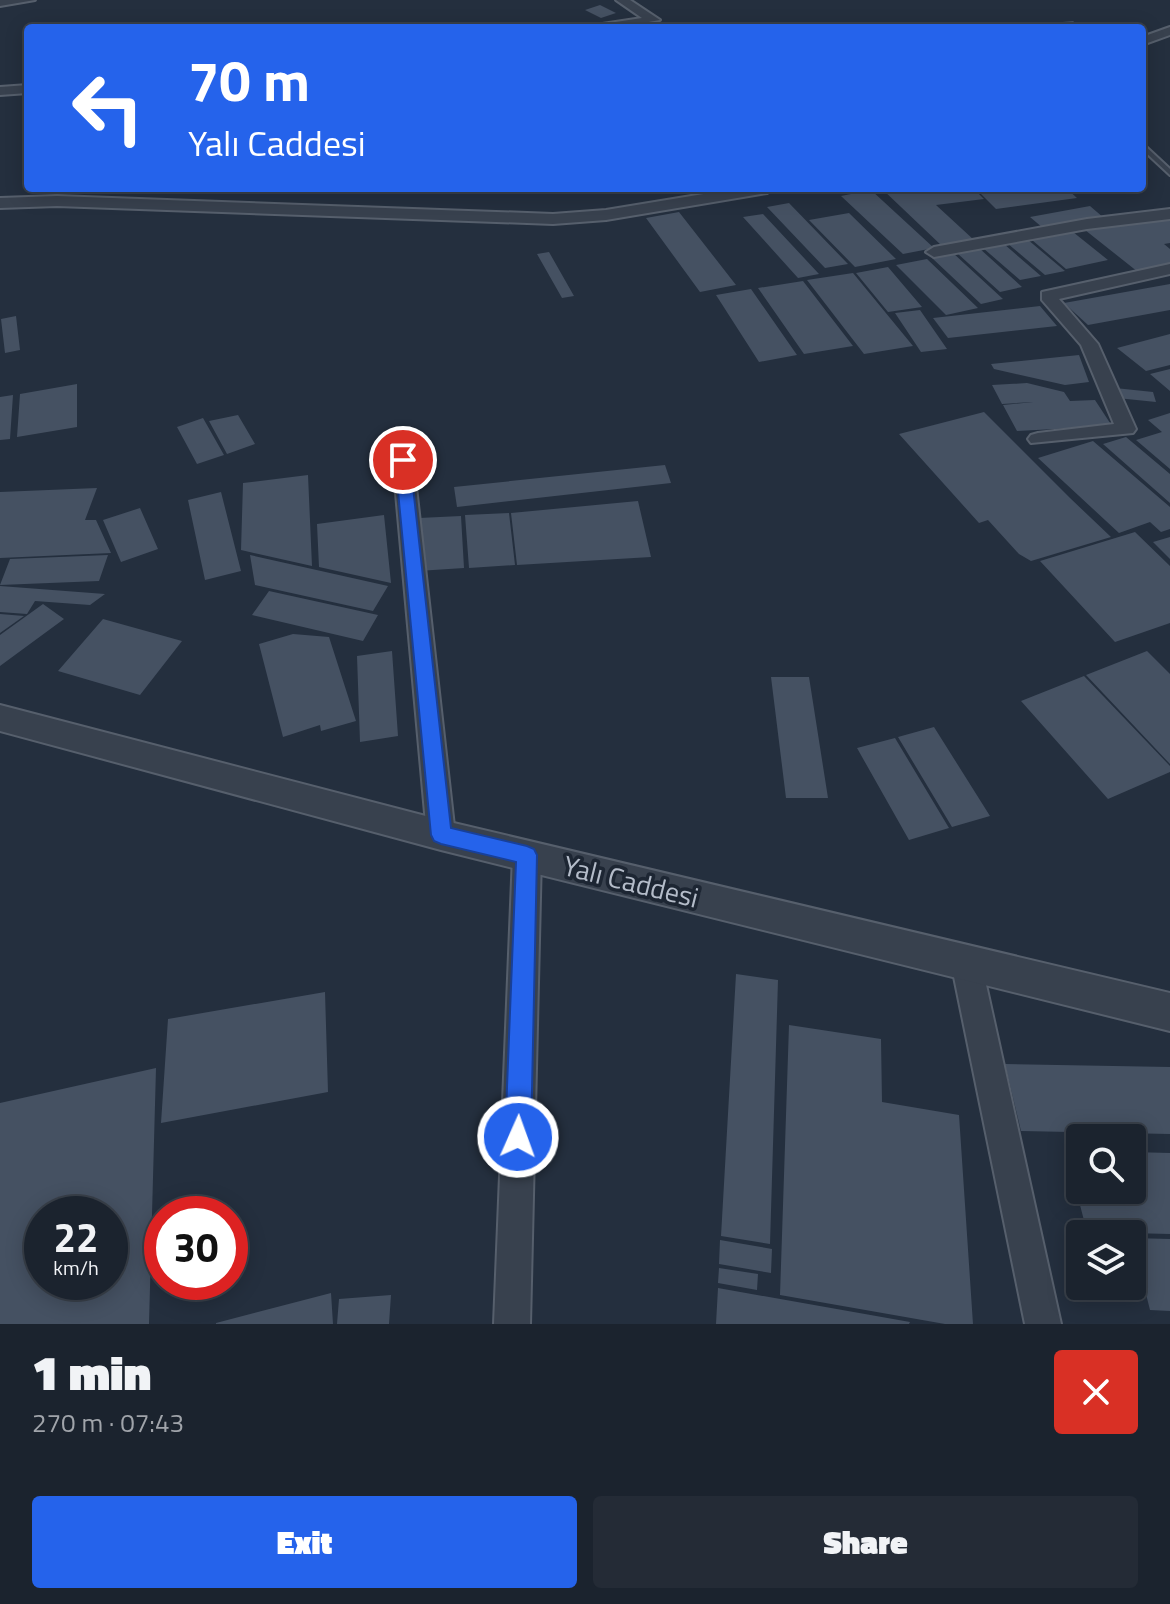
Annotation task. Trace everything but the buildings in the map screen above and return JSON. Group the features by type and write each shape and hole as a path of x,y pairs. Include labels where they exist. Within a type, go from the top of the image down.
{"street":[{"path":"2,2 29,0"},
{"path":"618,24 654,20 622,0"},
{"path":"1146,40 1170,31"},
{"path":"0,91 24,89"},
{"path":"0,203 57,201 553,219 606,215 743,192"},
{"path":"934,252 1087,224 1170,214"},
{"path":"1038,439 1126,429 1089,344 1048,296 1170,269"},
{"path":"403,460 441,835"},
{"name":"Yalı Caddesi","path":"0,718 441,835 1170,1012"},
{"path":"512,1324 527,855"},
{"path":"966,962 1043,1324"}],"lane":[{"path":"1146,149 1170,173"}],"route":[{"path":"403,460 441,835 527,855 518,1137"}]}
